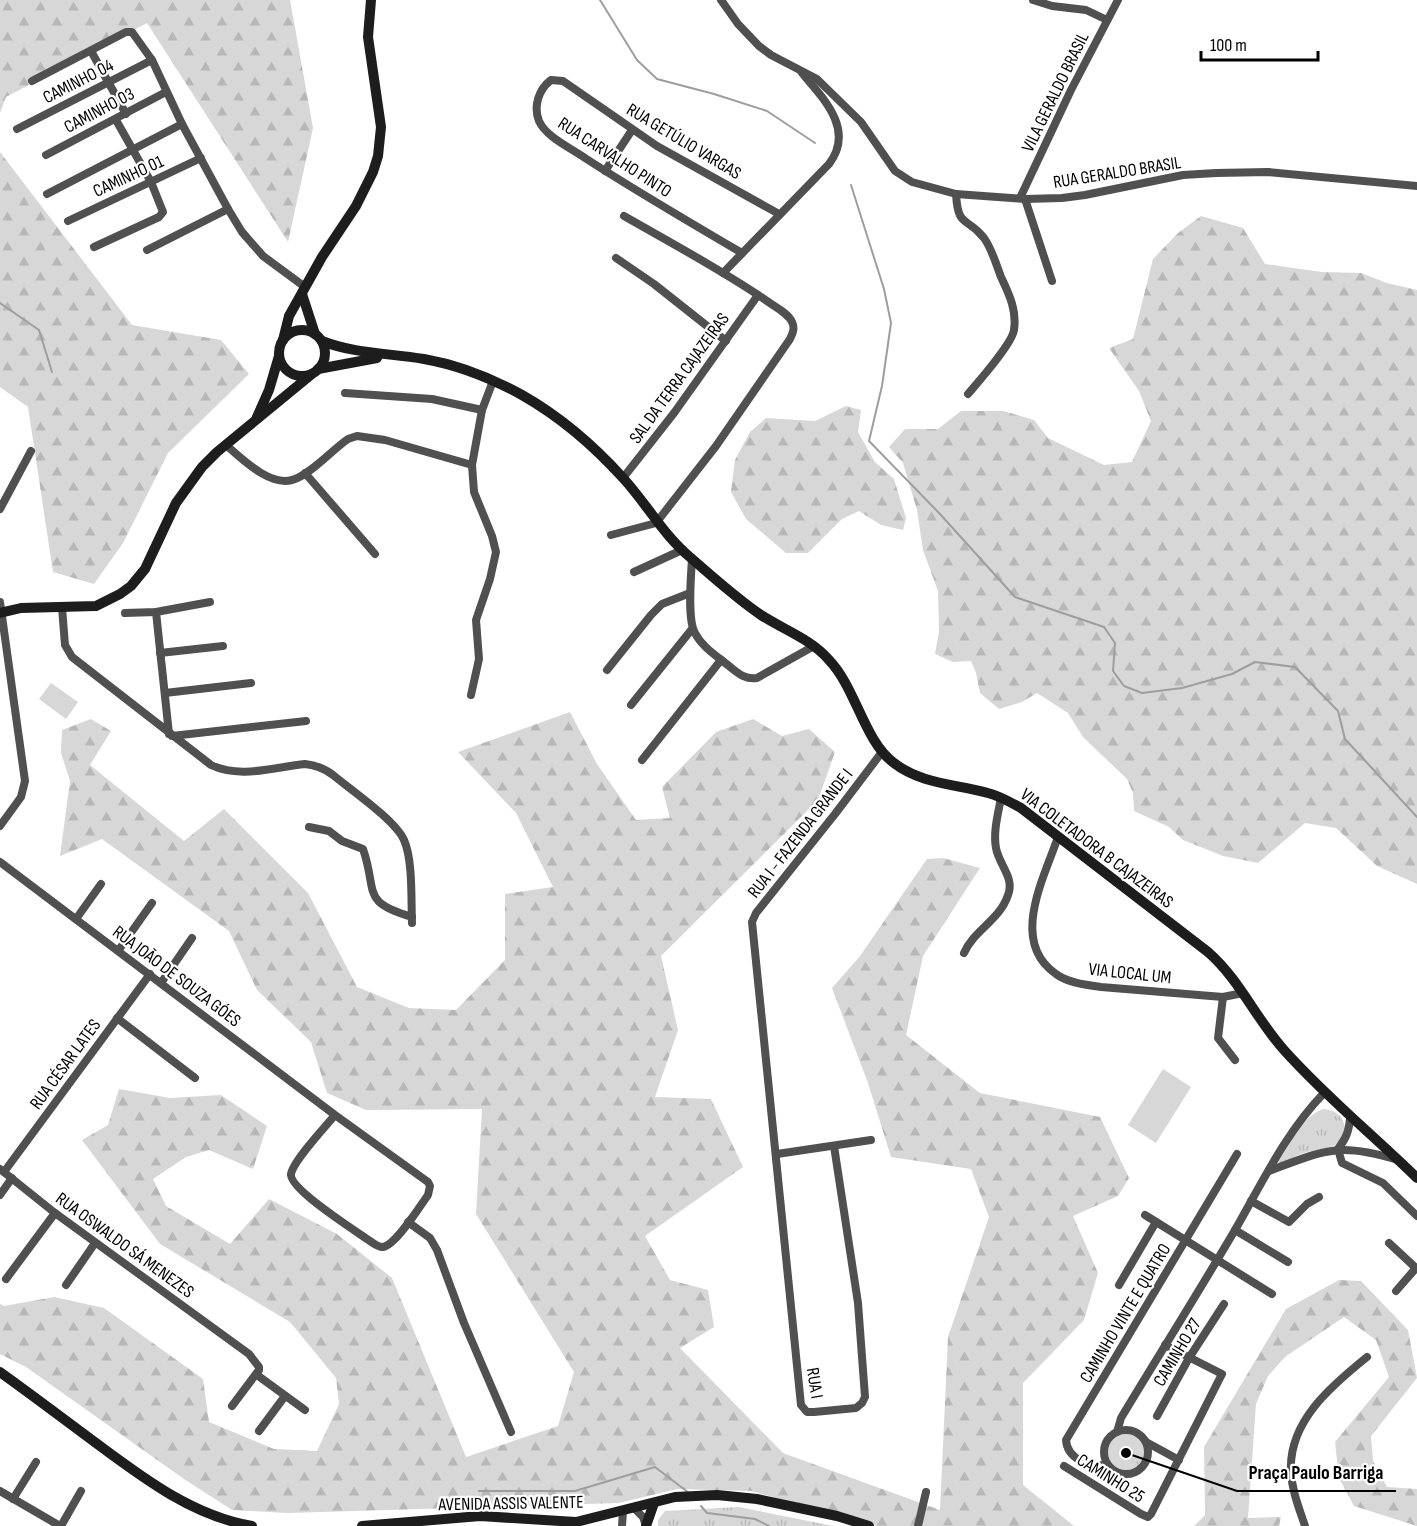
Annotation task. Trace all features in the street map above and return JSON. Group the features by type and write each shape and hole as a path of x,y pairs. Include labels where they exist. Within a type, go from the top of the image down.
{"main road":[{"path":"255,420 269,390 289,316 322,256 356,206 373,172 378,156 381,127 368,37 371,0"},
{"path":"0,609 96,606 120,594 138,579 176,503 202,467 315,371 325,356 304,291"},
{"path":"283,340 294,331 309,331 318,338"},
{"name":"VIA COLETADORA B CAJAZEIRAS","path":"318,338 349,350 442,363 464,369 493,381 542,407 584,441 623,478 656,522 692,559 761,615 813,646 830,660 882,753 918,777 1001,798 1021,808 1213,957 1227,971 1274,1038 1324,1093 1417,1178"},
{"path":"279,356 288,370 295,375 303,376 315,371"},
{"name":"VIA COLETADORA B CAJAZEIRAS","path":"315,371 357,360 392,356"},
{"path":"0,1372 159,1488 190,1505 252,1526"},
{"name":"AVENIDA ASSIS VALENTE","path":"362,1526 480,1516 576,1522 691,1496 735,1496 837,1516 869,1526"},
{"path":"646,1526 654,1503"},
{"path":"576,1522 599,1526"}],"street":[{"name":"RUA GERALDO BRASIL","path":"721,0 738,24 759,46 771,55 817,79 861,122 895,171 912,182 956,194 1023,199 1085,195 1165,178 1216,172 1268,172 1417,186"},
{"path":"1033,0 1052,6 1086,10 1107,20"},
{"name":"VILA GERALDO BRASIL","path":"1023,199 1071,90 1118,0"},
{"path":"33,81 128,31 132,32 152,60 182,124 242,232 263,256 304,291"},
{"path":"91,51 126,114"},
{"name":"CAMINHO 04","path":"17,129 152,60"},
{"path":"723,273 829,164 838,149 838,133 830,109 799,69"},
{"name":"RUA CARVALHO PINTO","path":"577,90 564,81 551,80 545,85 538,95 537,108 538,120 544,128 555,138 624,184 742,253"},
{"name":"RUA GETÚLIO VARGAS","path":"577,90 632,130 779,214"},
{"name":"CAMINHO 03","path":"46,155 166,92"},
{"path":"94,247 162,215 163,208 151,182 116,120"},
{"path":"47,194 182,124"},
{"path":"604,171 632,130"},
{"name":"CAMINHO 01","path":"68,221 201,158"},
{"path":"956,194 957,211 960,217 987,243 1010,296 1014,320 1012,338 968,394"},
{"path":"1023,199 1052,282"},
{"path":"147,250 228,209"},
{"path":"611,535 656,522 716,446 794,330 789,317 758,295 624,216"},
{"path":"616,258 654,284 726,341"},
{"name":"SAL DA TERRA CAJAZEIRAS","path":"623,478 675,413 758,295"},
{"path":"471,695 479,659 476,620 490,579 496,552 492,536 476,499 472,465 482,410 493,381"},
{"path":"345,393 432,399 482,410"},
{"path":"226,445 252,468 278,480 293,480 343,442 357,436 385,440 472,465"},
{"path":"0,509 31,452"},
{"path":"305,473 375,554"},
{"path":"633,572 682,550"},
{"path":"692,559 690,593 693,629 700,642 742,676 757,678 813,646"},
{"path":"608,670 662,604 690,593"},
{"path":"125,613 156,612 210,602"},
{"path":"62,607 65,645 72,657 211,765 231,772 305,764 319,767 333,774 399,832 408,854 412,920 382,907 375,898 363,849 342,841 329,831 309,826"},
{"path":"0,609 25,781 21,796 0,826"},
{"path":"156,612 171,735"},
{"path":"632,705 693,629"},
{"path":"160,653 223,646"},
{"path":"642,760 721,660"},
{"path":"165,693 251,683"},
{"path":"171,735 306,721"},
{"name":"RUA I - FAZENDA GRANDE I","path":"764,1044 752,928 753,918 882,753"},
{"path":"964,953 974,936 998,914 1008,896 1011,884 996,849 995,832 1001,798"},
{"name":"VIA LOCAL UM","path":"1058,837 1033,918 1032,938 1036,952 1058,976 1082,984 1223,997 1243,993"},
{"name":"RUA JOÃO DE SOUZA GÓES","path":"0,862 335,1115 428,1182 430,1186 428,1195 390,1244 378,1246 310,1198 292,1181 290,1175 295,1165 335,1115"},
{"path":"76,919 101,884"},
{"path":"118,951 152,903"},
{"path":"161,983 192,938"},
{"name":"RUA CÉSAR LATES","path":"2,1171 150,974"},
{"path":"1223,997 1218,1038 1235,1060"},
{"path":"117,1018 195,1078"},
{"name":"RUA I","path":"764,1044 801,1405 807,1412 856,1407 862,1403 865,1396 858,1303 834,1146"},
{"path":"1118,1432 1121,1418 1235,1230 1276,1156 1310,1107 1324,1093"},
{"path":"1338,1149 1347,1138 1350,1118"},
{"path":"777,1154 871,1140"},
{"path":"1269,1171 1321,1151 1338,1149 1359,1150 1399,1161"},
{"path":"1338,1149 1342,1163 1383,1183 1417,1216"},
{"name":"CAMINHO VINTE E QUATRO","path":"1107,1464 1094,1465 1080,1460 1069,1452 1066,1440 1238,1154"},
{"name":"RUA OSWALDO SÁ MENEZES","path":"2,1171 54,1214 235,1341 255,1360 259,1367 257,1375"},
{"path":"0,1195 12,1178"},
{"path":"1251,1201 1287,1221 1292,1221 1300,1210 1319,1197"},
{"path":"6,1280 54,1214"},
{"path":"1145,1215 1272,1294"},
{"path":"408,1222 430,1238 437,1250 464,1323 511,1432"},
{"path":"1119,1285 1156,1222"},
{"path":"1235,1230 1288,1262"},
{"path":"66,1285 95,1243"},
{"path":"1389,1243 1416,1269 1396,1291"},
{"name":"CAMINHO 27","path":"1157,1416 1189,1358 1224,1304"},
{"path":"1146,1442 1148,1451 1146,1460 1142,1468 1134,1473 1125,1475 1117,1473 1107,1464 1104,1457 1106,1442 1118,1432 1130,1431 1137,1433 1146,1442 1179,1460 1222,1374 1165,1345"},
{"path":"1305,1526 1296,1501 1291,1470 1292,1453 1297,1437 1317,1402 1367,1357"},
{"path":"232,1406 257,1375 306,1410"},
{"path":"259,1431 285,1396"},
{"name":"CAMINHO 25","path":"1064,1466 1148,1517 1179,1460"},
{"path":"13,1499 36,1462"},
{"path":"0,1491 61,1526 81,1491"},
{"path":"918,1526 926,1492"},
{"path":"622,1526 629,1510 643,1517 646,1526"}],"green space":[{"path":"0,0 290,0 313,128 288,242 147,23 6,97 0,113"},
{"path":"0,152 132,325 221,340 249,374 168,453 123,543 94,584 53,572 28,407 0,387"},
{"path":"1201,216 1243,228 1265,264 1322,272 1361,273 1387,283 1417,290 1417,884 1377,866 1336,828 1305,823 1258,863 1223,856 1183,840 1169,827 1134,811 1133,793 1127,779 1083,737 1068,713 1037,693 1022,702 999,709 980,693 971,661 953,662 935,654 939,632 938,591 923,550 917,510 903,463 889,447 905,429 938,429 961,411 1003,411 1034,420 1048,438 1104,465 1132,462 1151,421 1139,391 1109,348 1133,339 1153,259 1178,233"},
{"path":"846,406 861,410 858,432 875,462 894,479 906,518 903,530 881,525 859,511 842,519 808,553 786,553 746,519 731,492 735,460 750,432 766,418 815,421"},
{"path":"51,683 78,702 66,719 39,699"},
{"path":"570,712 597,764 636,820 670,818 662,787 716,732 753,719 782,736 809,729 835,752 818,800 661,956 678,1030 655,1097 711,1099 743,1167 645,1236 670,1280 708,1290 714,1327 680,1348 783,1453 940,1510 948,1337 989,1217 971,1169 891,1157 868,1083 832,988 860,956 927,859 943,858 980,868 923,956 906,1035 980,1093 1100,1117 1129,1178 1118,1196 1073,1216 1098,1273 1084,1320 1023,1383 1023,1485 1074,1526 877,1526 751,1491 677,1489 619,1503 288,1513 232,1510 184,1479 26,1367 0,1354 0,1304 4,1306 54,1297 104,1308 203,1379 209,1422 274,1449 317,1451 339,1404 336,1378 290,1322 160,1244 82,1140 108,1125 119,1089 170,1098 221,1095 267,1126 253,1169 209,1150 186,1157 153,1179 166,1206 230,1244 269,1199 337,1234 392,1278 466,1457 558,1426 574,1372 476,1214 482,1109 366,1110 327,1093 311,1042 257,990 229,931 102,839 60,856 70,781 61,753 62,730 91,719 111,731 90,765 184,841 224,809 308,893 357,987 409,1008 456,1010 505,960 505,894 553,887 516,813 458,752"},
{"path":"1163,1069 1191,1087 1156,1143 1128,1125"},
{"path":"1324,1109 1335,1112 1342,1118 1346,1130 1345,1137 1335,1145 1303,1153 1280,1165 1278,1162 1304,1123"},
{"path":"1339,1280 1361,1281 1408,1330 1417,1378 1371,1436 1373,1461 1387,1487 1417,1489 1417,1526 1354,1506 1339,1478 1335,1442 1389,1377 1376,1340 1344,1317 1285,1357 1268,1376 1256,1404 1248,1518 1281,1517 1279,1526 1194,1526 1205,1515 1204,1447 1286,1309"},
{"path":"1126,1434 1139,1439 1144,1452 1139,1465 1126,1470 1113,1465 1108,1452 1113,1439"},
{"path":"1122,1436 1140,1446 1128,1469 1110,1459"},
{"path":"739,1507 833,1526 658,1526 658,1520 665,1511"}],"waterway":[{"path":"600,0 637,60 657,79 767,111 815,143"},
{"path":"851,185 884,289 891,323 882,386 869,441 940,514 1015,597 1104,627 1115,643 1113,671 1124,686 1142,693 1182,688 1232,674 1255,662 1295,667 1338,711 1345,739 1417,817"},
{"path":"0,303 39,330 52,372"},
{"path":"479,1491 575,1491 655,1467 689,1493"},
{"path":"701,1506 707,1513 755,1519 769,1526"}],"place":[{"name":"Praça Paulo Barriga","path":"1126,1453"}]}
